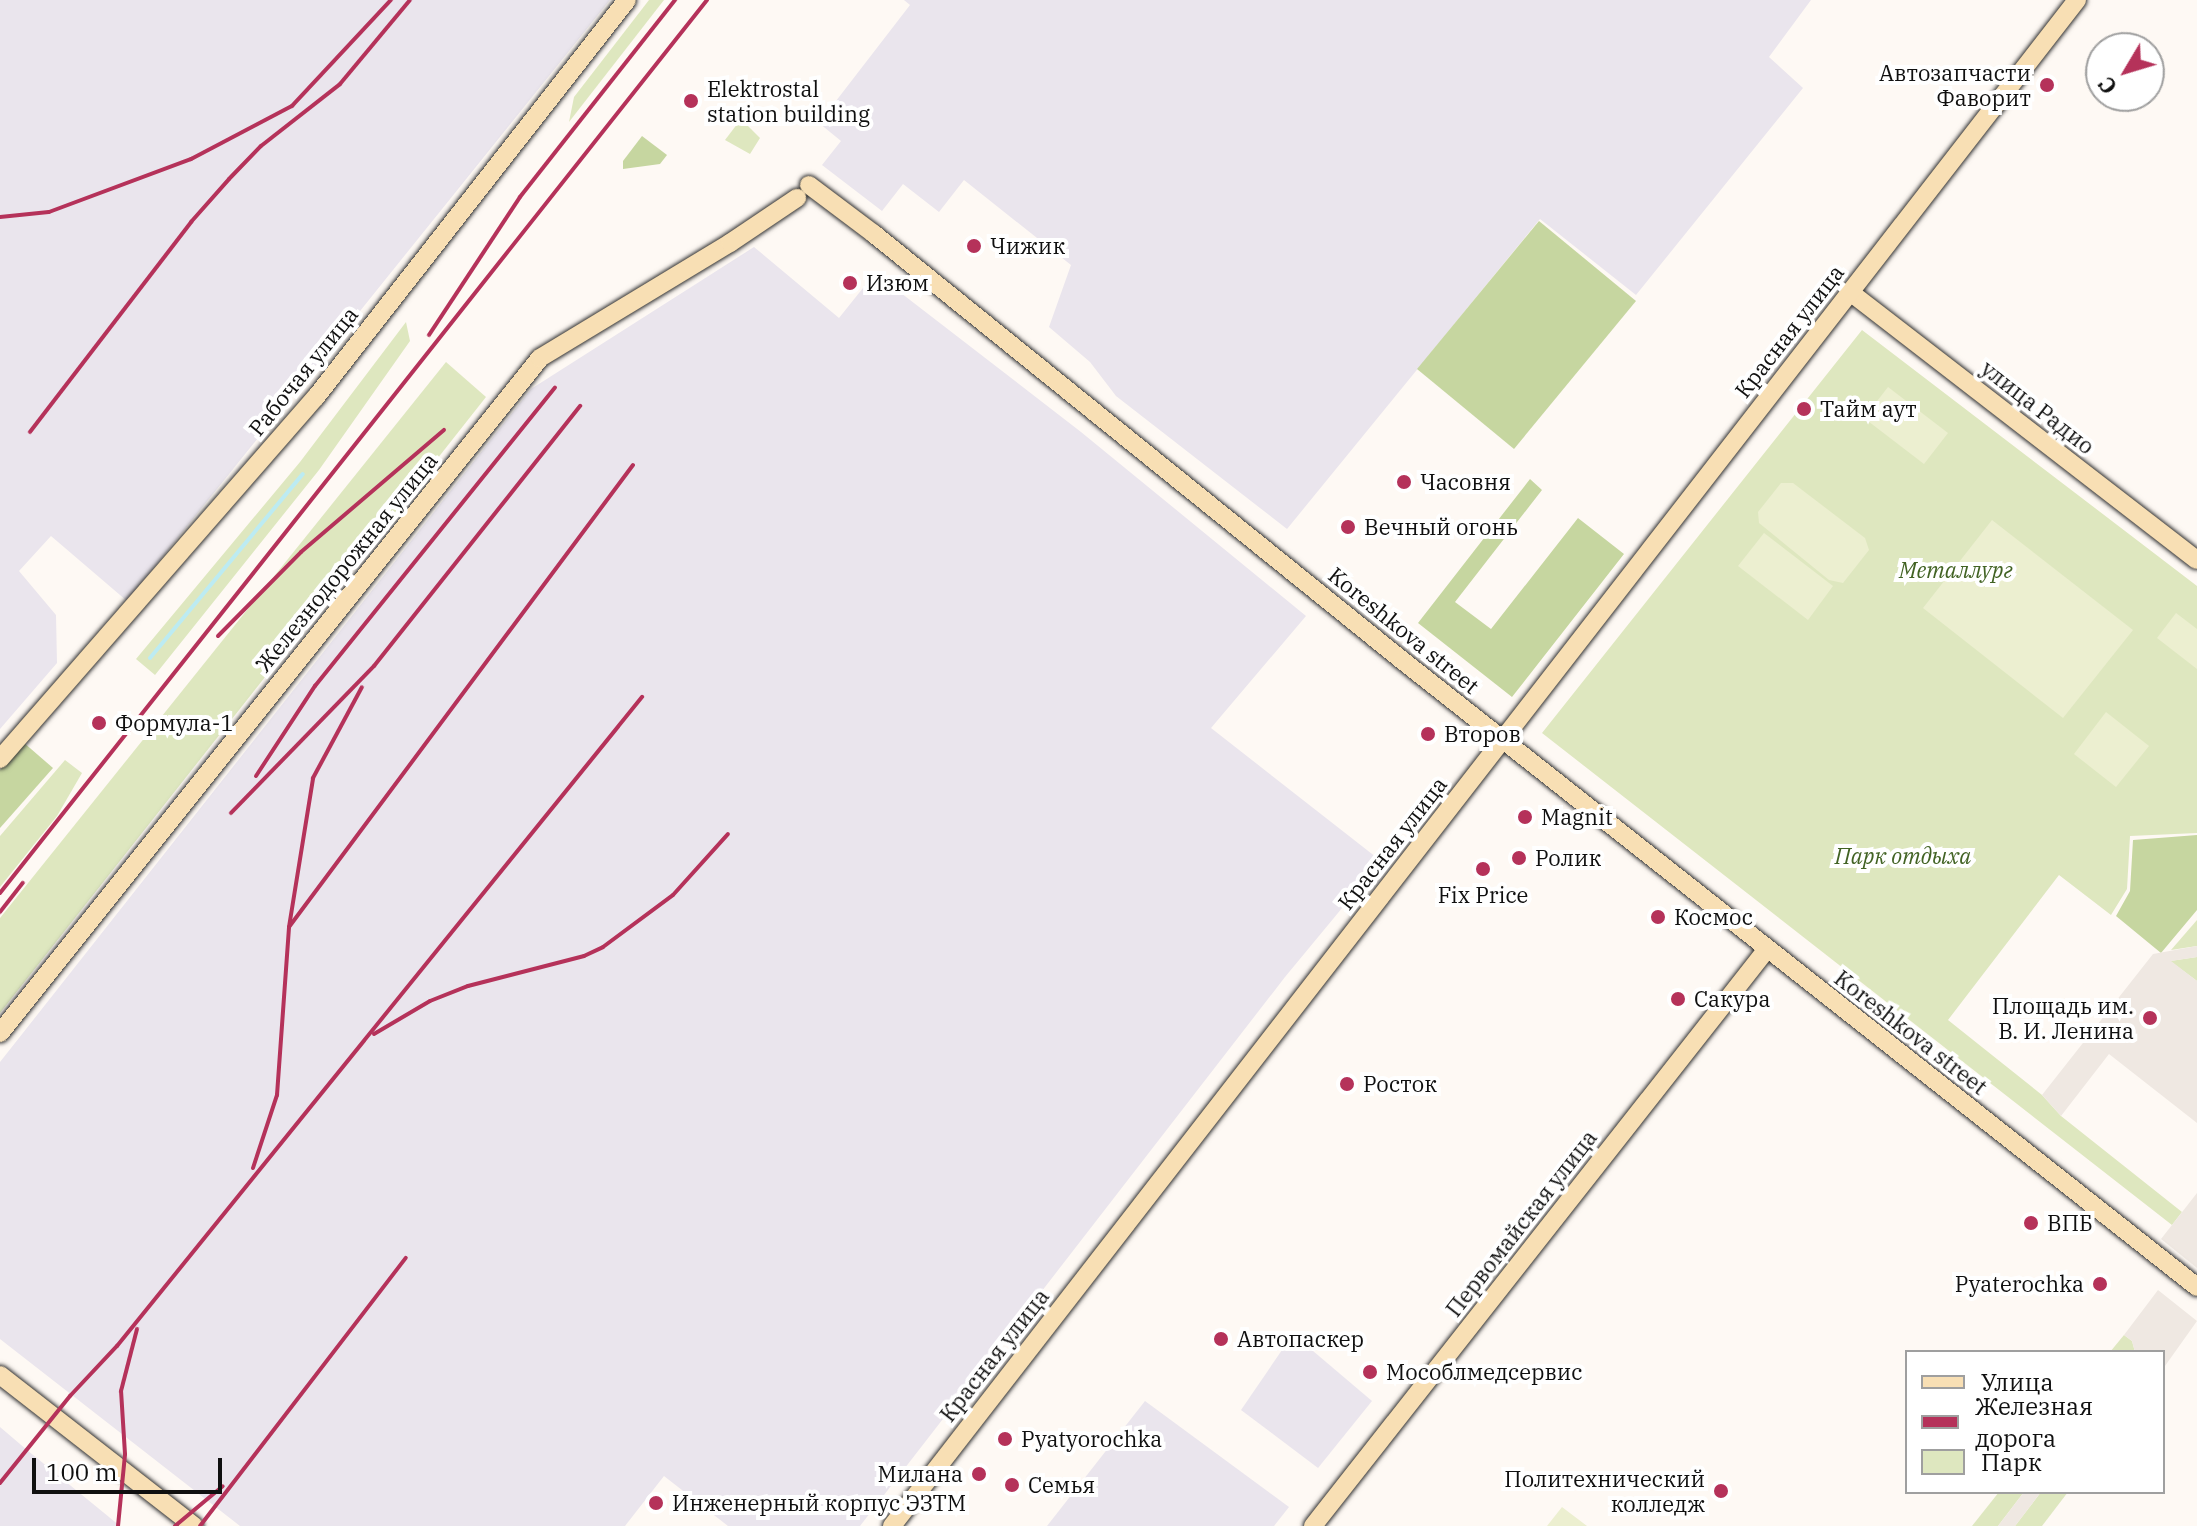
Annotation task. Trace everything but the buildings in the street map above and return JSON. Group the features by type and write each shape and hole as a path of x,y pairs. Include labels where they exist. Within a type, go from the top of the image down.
{"main road":[{"name":"Рабочая улица","path":"0,759 316,397 627,0"},
{"name":"Красная улица","path":"892,1526 2077,0"},
{"name":"Koreshkova street","path":"803,192 2197,1287"},
{"name":"Железнодорожная улица","path":"0,1033 540,358 730,243 803,192"},
{"name":"улица Радио","path":"1850,292 2197,560"},
{"name":"Первомайская улица","path":"1313,1526 1767,949"},
{"path":"0,1375 194,1526"}],"shaded area":[{"path":"0,0 610,0 127,601 51,536 19,571 56,615 57,663 0,729"},
{"path":"904,0 1811,0 1769,57 1803,88 1636,295 1540,219 1287,529 1116,396 1090,362 1049,327 1071,265 964,180 939,212 903,184 882,211 822,165 841,141 819,123 910,5"},
{"path":"754,247 839,318 875,273 1081,432 1306,616 1211,728 1381,861 1285,977 860,1526 728,1526 664,1476 625,1526 240,1526 0,1339 0,1062 531,389"},
{"name":"Площадь им. В. И. Ленина","path":"2197,946 2197,957 2171,961 2197,981 2197,1123 2109,1054 2061,1116 2042,1095 2153,954"},
{"path":"2197,1193 2197,1268 2161,1239"},
{"path":"2158,1290 2197,1321 2165,1366 2165,1350 2134,1350 2132,1341 2124,1335"},
{"path":"1293,1334 1372,1401 1318,1468 1241,1410"},
{"path":"1145,1401 1289,1507 1274,1526 1047,1526"},
{"path":"0,1427 27,1450 120,1526 0,1526"},
{"path":"2022,1494 2039,1494 2015,1526 1998,1526"}],"green space":[{"path":"649,0 664,0 569,122 574,97"},
{"path":"741,119 760,138 750,154 725,140"},
{"path":"642,136 667,155 660,164 623,169 623,161"},
{"path":"1539,221 1636,301 1514,449 1417,369"},
{"path":"406,322 410,341 319,470 155,675 136,659 300,462"},
{"path":"1862,330 2197,586 2197,833 2130,836 2127,889 2111,915 2059,875 1948,1020 2042,1095 2061,1116 2182,1212 2172,1225 1542,733"},
{"path":"446,362 486,397 0,1013 0,918"},
{"path":"1888,387 1948,433 1924,464 1864,418"},
{"path":"1530,479 1542,490 1455,602 1491,629 1578,518 1624,554 1512,697 1418,623"},
{"path":"1781,483 1793,483 1865,538 1869,550 1843,583 1829,580 1759,523 1758,512"},
{"name":"Металлург","path":"1992,520 2133,630 2063,718 1923,608"},
{"path":"1764,533 1833,586 1808,620 1738,566"},
{"path":"2176,613 2197,629 2197,669 2157,638"},
{"path":"2106,712 2149,746 2116,787 2074,754"},
{"path":"23,742 53,768 0,828 0,770"},
{"path":"65,760 82,773 57,816 0,887 0,836"},
{"path":"2197,835 2197,910 2161,953 2116,916 2130,891 2133,840"},
{"path":"2197,920 2197,946 2171,950"},
{"path":"2197,957 2197,981 2170,961"},
{"path":"2124,1335 2132,1341 2134,1350 2112,1350"},
{"path":"1997,1494 2022,1494 1998,1526 1972,1526"},
{"path":"2039,1494 2066,1494 2042,1526 2015,1526"},
{"path":"1562,1507 1587,1526 1547,1526"}],"waterway":[{"path":"150,658 303,474"}],"railway":[{"path":"0,217 49,212 191,159 292,106 391,0"},
{"path":"30,432 191,222 261,146 340,84 410,0"},
{"path":"429,335 520,197 675,0"},
{"path":"0,893 707,0"},
{"path":"256,776 315,686 555,387"},
{"path":"231,813 374,666 580,406"},
{"path":"218,636 301,552 444,430"},
{"path":"289,927 633,465"},
{"path":"253,1168 277,1095 289,927 313,778 362,687"},
{"path":"0,1483 70,1396 117,1346 642,697"},
{"path":"374,1034 430,1001 468,986 584,956 603,947 673,895 728,834"},
{"path":"0,912 23,883"},
{"path":"200,1526 406,1258"},
{"path":"118,1526 125,1454 121,1391 137,1329"},
{"path":"175,1526 223,1486"}],"place":[{"name":"Автозапчасти Фаворит","path":"2047,85"},
{"name":"Elektrostal station building","path":"691,101"},
{"name":"Чижик","path":"974,246"},
{"name":"Изюм","path":"850,283"},
{"name":"Тайм аут","path":"1804,409"},
{"name":"Часовня","path":"1404,482"},
{"name":"Вечный огонь","path":"1348,527"},
{"name":"Формула-1","path":"99,723"},
{"name":"Второв","path":"1428,734"},
{"name":"Magnit","path":"1525,817"},
{"name":"Ролик","path":"1519,858"},
{"name":"Fix Price","path":"1483,869"},
{"name":"Космос","path":"1658,917"},
{"name":"Сакура","path":"1678,999"},
{"name":"Площадь им. В. И. Ленина","path":"2150,1018"},
{"name":"Росток","path":"1347,1084"},
{"name":"ВПБ","path":"2031,1223"},
{"name":"Pyaterochka","path":"2100,1284"},
{"name":"Автопаскер","path":"1221,1339"},
{"name":"Мособлмедсервис","path":"1370,1372"},
{"name":"Pyatyorochka","path":"1005,1439"},
{"name":"Милана","path":"979,1474"},
{"name":"Семья","path":"1012,1485"},
{"name":"Политехнический колледж","path":"1721,1491"},
{"name":"Инженерный корпус ЭЗТМ","path":"656,1503"}],"park label":[{"name":"Парк отдыха","path":"1903,856"}]}
